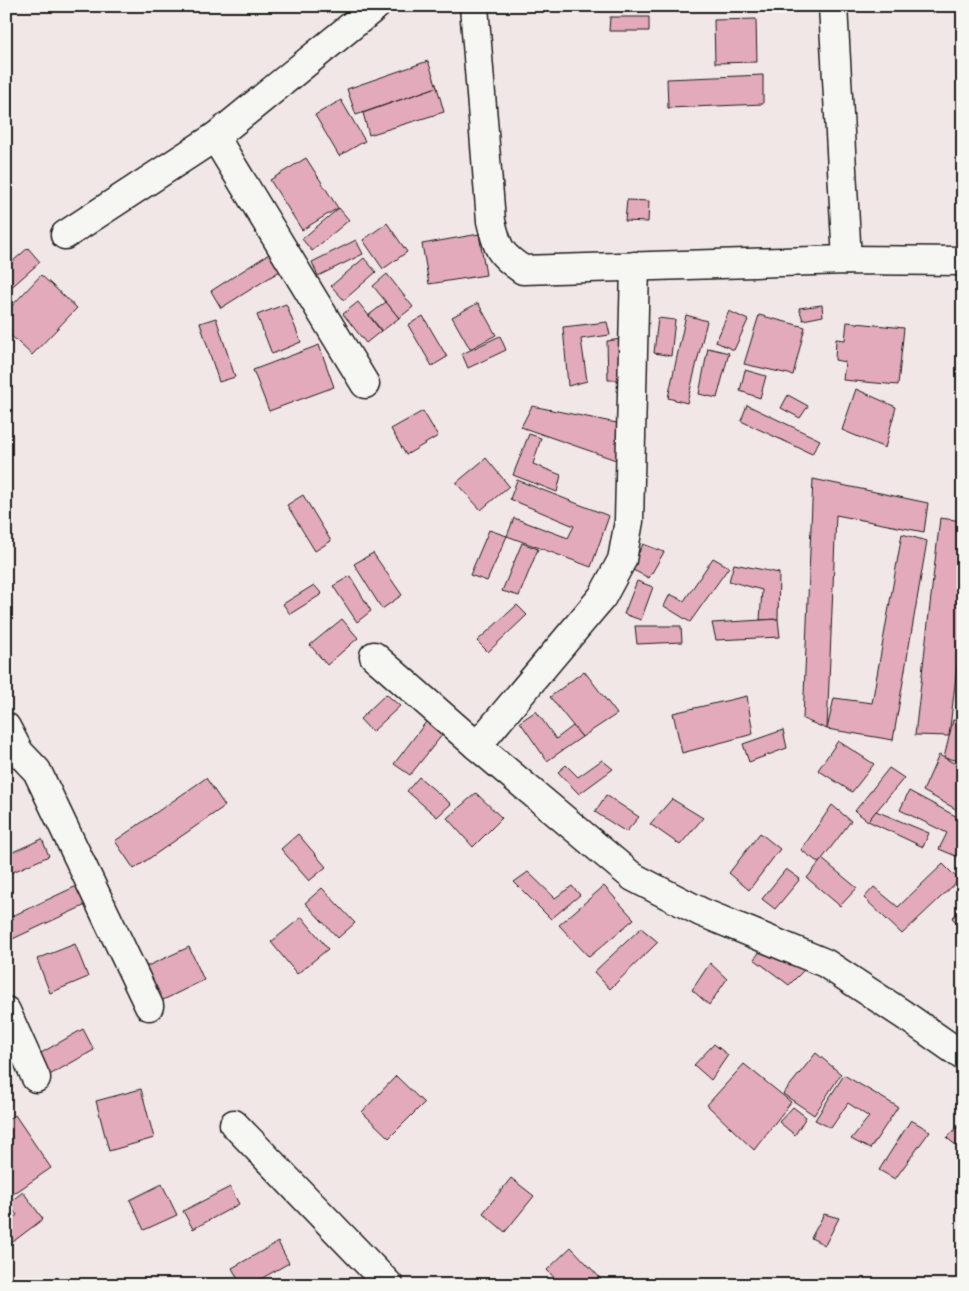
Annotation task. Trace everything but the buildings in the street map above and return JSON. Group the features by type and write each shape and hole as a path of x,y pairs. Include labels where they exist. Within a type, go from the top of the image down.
{"street":[{"path":"65,235 215,137 376,6"},
{"path":"474,6 491,221 498,247 508,260 524,270 847,260 963,261"},
{"path":"834,6 847,260"},
{"path":"215,137 365,384"},
{"path":"477,746 602,597 622,560 629,521 635,266"},
{"path":"374,656 477,746 633,877 701,912 825,963 963,1056"},
{"path":"6,727 13,751 37,771 148,1006"},
{"path":"6,1011 36,1078"},
{"path":"234,1124 389,1285"}]}
